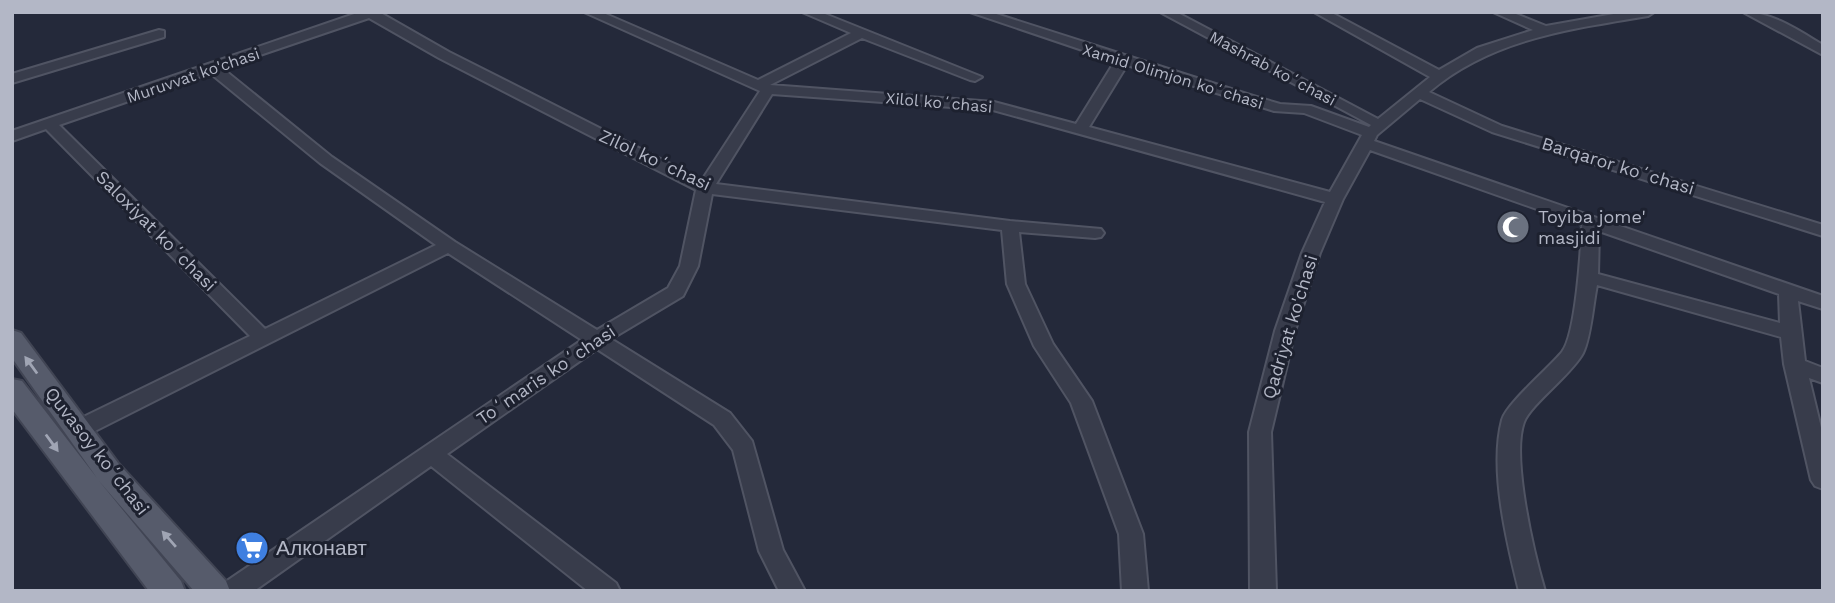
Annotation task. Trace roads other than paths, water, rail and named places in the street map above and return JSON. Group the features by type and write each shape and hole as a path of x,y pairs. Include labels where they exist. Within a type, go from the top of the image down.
{"main road":[{"name":"Quvasoy koʻchasi","path":"12,340 108,471 214,591"},
{"name":"Quvasoy koʻchasi","path":"15,397 169,591"}],"street":[{"name":"Xilol koʻchasi","path":"590,12 763,87 994,106 1335,199"},
{"path":"808,12 975,77"},
{"name":"Xamid Olimjon koʻchasi","path":"976,12 1122,61 1279,108 1306,108 1326,114 1371,134"},
{"name":"Mashrab koʻchasi","path":"1166,12 1371,134"},
{"path":"1320,12 1439,76"},
{"path":"1499,12 1545,30"},
{"path":"1577,12 1594,21"},
{"name":"Qadriyat ko'chasi","path":"1263,591 1260,432 1285,331 1311,253 1335,199 1371,134 1439,76 1482,51 1545,30 1648,12"},
{"path":"1749,12 1823,51"},
{"name":"Muruvvat ko'chasi","path":"12,136 371,13"},
{"name":"Zilol koʻchasi","path":"371,13 444,55 705,188 1010,226 1094,233"},
{"path":"763,87 861,33"},
{"path":"15,75 159,34"},
{"path":"1081,128 1122,61"},
{"path":"213,68 326,160 449,246 722,419 744,447 771,551 792,591"},
{"name":"Toʻmaris koʻchasi","path":"233,591 597,339 676,292 689,266 705,188 763,87"},
{"name":"Barqaror koʻchasi","path":"1418,93 1452,106 1497,129 1823,231"},
{"name":"Saloxiyat koʻchasi","path":"49,124 263,338"},
{"path":"1371,134 1591,222 1823,303"},
{"path":"1532,591 1520,547 1512,493 1510,450 1513,419 1574,351 1589,276 1591,222"},
{"path":"1010,226 1016,284 1044,346 1081,401 1131,534 1135,591"},
{"path":"81,435 263,338 449,246"},
{"path":"1589,276 1789,332"},
{"path":"1788,291 1789,332 1794,364 1823,480"},
{"path":"1794,364 1823,376"},
{"path":"430,453 607,591"}],"place":[{"name":"Toyiba jome' masjidi","path":"1513,227"},
{"name":"Алконавт","path":"252,548"}]}
